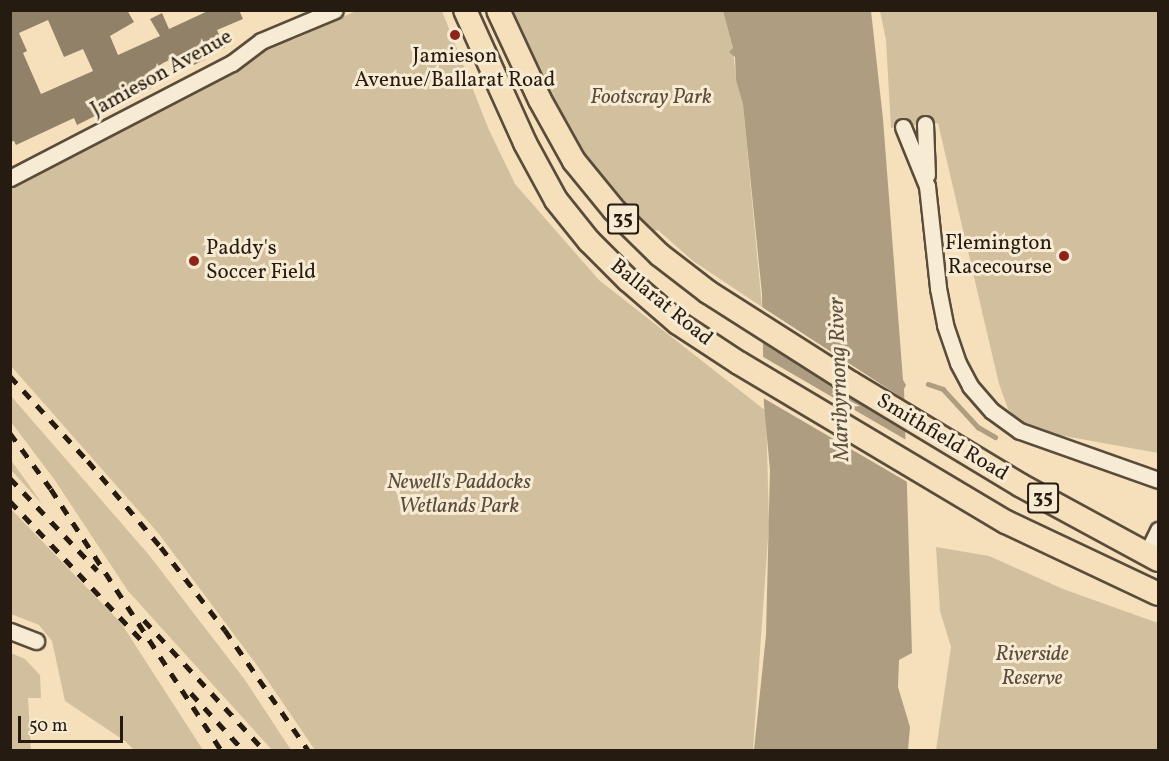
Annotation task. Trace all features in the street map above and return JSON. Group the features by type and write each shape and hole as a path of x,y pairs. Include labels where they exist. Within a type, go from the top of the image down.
{"highway":[{"name":"Ballarat Road","path":"465,10 543,178 572,221 628,280 678,322 739,363 838,422"},
{"name":"Ballarat Road","path":"498,10 556,133 593,186 660,255 736,310 852,383"},
{"name":"Smithfield Road","path":"852,383 1020,485 1153,574"},
{"name":"Smithfield Road","path":"838,422 1006,522 1153,574"}],"street":[{"name":"Jamieson Avenue","path":"10,178 232,63 261,41 334,10"},
{"path":"925,124 928,191 942,313 958,363 970,386 992,411 1020,431 1158,480"},
{"path":"903,127 928,191"},
{"path":"1133,471 1158,486"},
{"path":"1153,574 1158,530"},
{"path":"10,631 36,641"}],"green space":[{"name":"Newell's Paddocks Wetlands Park","path":"356,11 442,11 489,130 515,184 599,280 766,411 769,524 753,750 315,750 259,668 159,534 11,366 11,188 213,82 267,46 295,39"},
{"name":"Footscray Park","path":"512,11 723,11 733,48 736,80 743,105 762,307 693,261 658,230 652,232 601,177 570,133 552,102"},
{"name":"Flemington Racecourse","path":"880,11 1158,11 1158,453 1031,430 1008,409 999,384 938,123 891,128 886,40"},
{"path":"11,396 149,555 245,680 291,750 272,750 128,591 54,479 11,422"},
{"path":"10,459 24,478 43,505 11,470"},
{"path":"11,509 121,623 203,750 134,750 125,741 65,701 52,641 39,625 11,614"},
{"name":"Riverside Reserve","path":"936,547 989,556 1063,589 1158,623 1158,750 936,750 951,647 940,611"},
{"path":"11,653 25,659 40,675 41,698 28,698 31,750 11,750"}],"water":[{"name":"Maribyrnong River","path":"723,11 871,11 883,119 903,380 906,385 904,389 912,653 899,660 898,687 910,727 908,750 754,750 766,635 770,470 764,405 762,294 743,105 736,80 735,57 729,52 733,48"}],"pier":[{"path":"759,305 907,401 908,427 759,335"},
{"path":"760,355 908,441 909,483 760,396"}],"building":[{"path":"10,10 127,10 134,22 110,36 118,55 160,36 150,19 162,13 169,29 210,10 239,10 243,19 217,30 225,48 205,56 206,59 194,65 188,52 148,72 155,86 77,125 74,118 16,145 14,141 10,142","holes":["48,20 64,57 83,49 93,71 41,94 23,53 27,51 19,33"]}],"waterway":[{"path":"928,384 943,389 978,427 995,437"}],"railway":[{"path":"10,376 88,461 161,547 225,630 308,750"},
{"path":"10,433 51,489 221,750"},
{"path":"10,478 97,570"},
{"path":"10,501 146,645"},
{"path":"144,620 264,750"},
{"path":"191,693 243,750"}],"place":[{"name":"Jamieson Avenue/Ballarat Road","path":"455,35"},
{"name":"Flemington Racecourse","path":"1064,256"},
{"name":"Paddy's Soccer Field","path":"194,261"}]}
